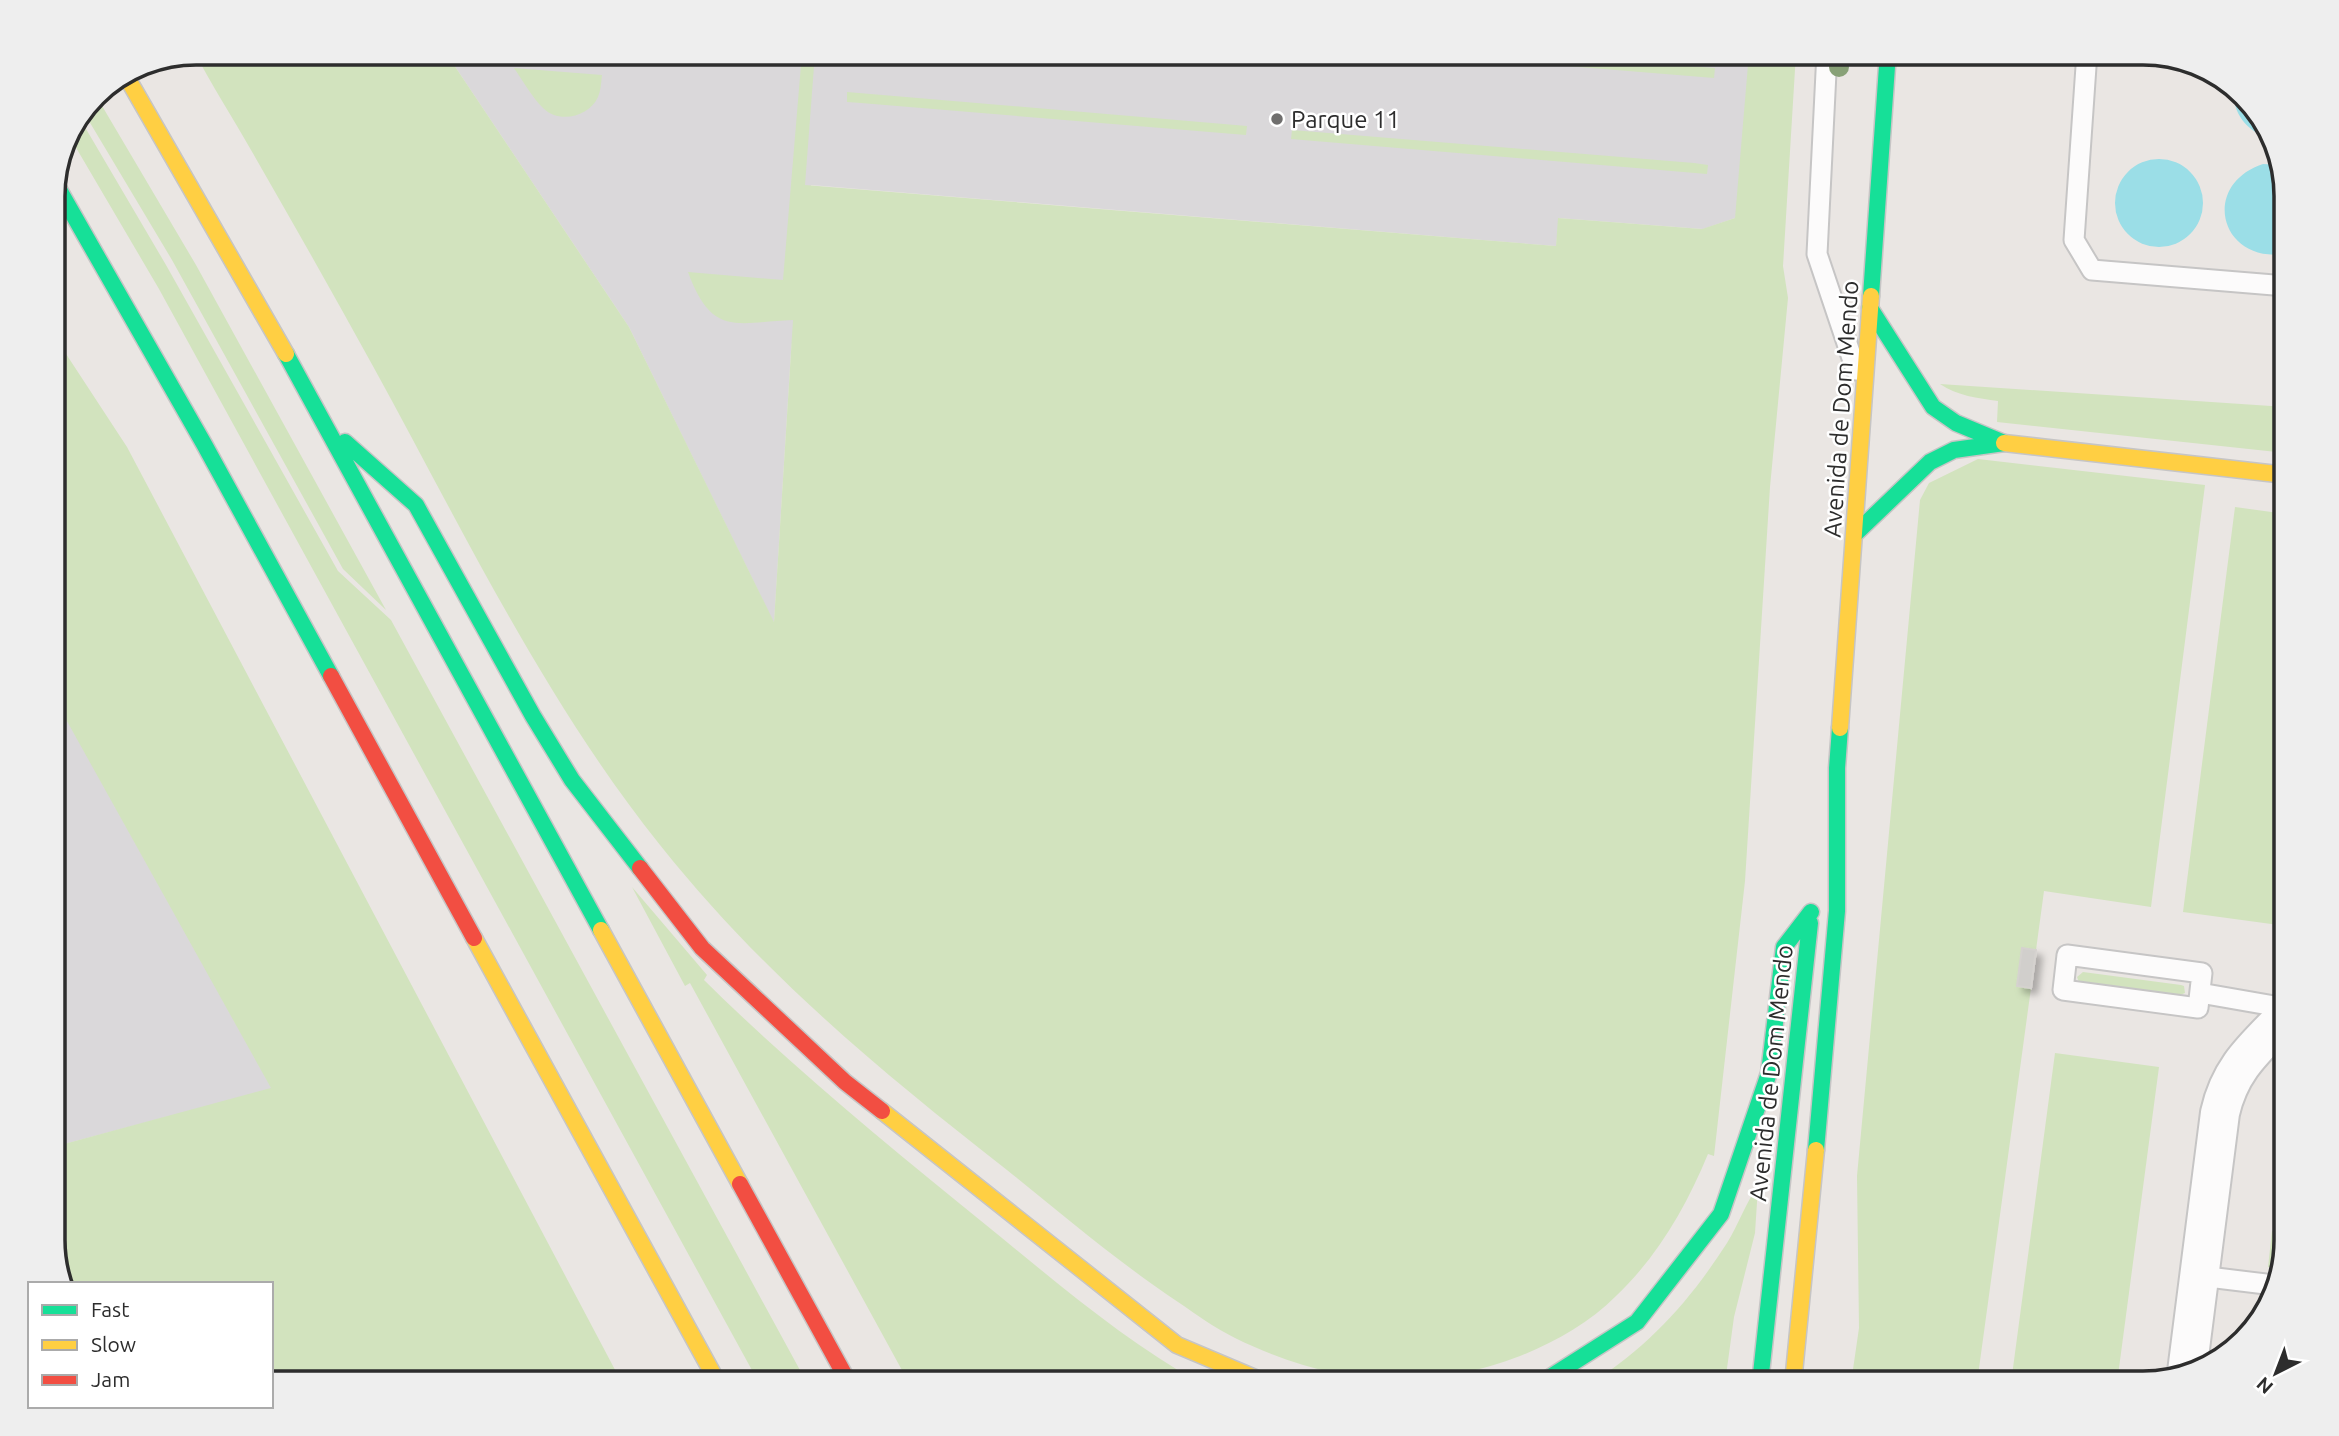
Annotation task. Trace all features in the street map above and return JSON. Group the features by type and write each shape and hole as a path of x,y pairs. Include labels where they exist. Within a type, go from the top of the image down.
{"main road":[{"name":"Avenida de Dom Mendo","path":"1794,1371 1837,911 1837,768 1887,65"},
{"path":"130,82 253,293 842,1371"},
{"path":"65,200 204,444 711,1371"},
{"path":"1870,308 1933,407 1956,423 2004,443"},
{"path":"324,424 416,505 533,716 572,780 702,948 845,1082 1177,1345 1237,1371"},
{"path":"1855,534 1930,462 1954,450 2004,443 2274,474"},
{"name":"Avenida de Dom Mendo","path":"1820,860 1837,768"},
{"name":"Avenida de Dom Mendo","path":"1561,1371 1637,1322 1720,1214 1769,1073 1784,947 1812,906 1761,1371"}],"street":[{"path":"2188,1363 2220,1113 2225,1092 2243,1062 2274,1029"}],"lane":[{"path":"1825,65 1817,254 1865,396"},
{"path":"2086,65 2074,240 2092,270 2274,285"},
{"path":"2067,956 2202,973 2200,993 2198,1008 2063,990 2067,956"},
{"path":"2200,993 2274,1006"},
{"path":"2200,1276 2266,1284"}],"shaded area":[{"path":"454,65 1792,65 1735,218 1703,229 1559,218 1556,246 811,185 791,351 774,623 629,327"},
{"path":"65,700 272,1089 65,1144"}],"green space":[{"path":"202,65 454,65 629,327 774,622 793,320 741,323 717,317 697,293 688,272 783,280 801,65 814,65 805,185 1556,246 1558,218 1702,229 1735,218 1748,65 1795,65 1783,266 1788,298 1770,487 1745,881 1714,1156 1708,1154 1670,1230 1631,1281 1595,1315 1559,1338 1520,1356 1484,1368 1470,1371 1328,1371 1306,1366 1235,1338 1156,1287 1112,1255 868,1057 739,936 660,845 618,790 542,673 507,613 344,313"},
{"path":"1556,65 1677,65 1715,68 1714,78"},
{"path":"514,68 602,75 599,94 594,104 581,113 557,116 539,104"},
{"path":"847,92 1247,126 1246,135 847,102"},
{"path":"101,105 196,265 386,610 343,569 172,260 89,121"},
{"path":"85,127 166,265 338,571 391,620 800,1371 752,1371 159,289 75,146"},
{"path":"1292,130 1708,165 1707,174 1291,139"},
{"path":"65,352 127,447 616,1371 273,1371 273,1282 72,1282 65,1249 65,1144 271,1088 65,718"},
{"path":"1940,384 2274,406 2274,452 1997,422 1998,401 1961,394"},
{"path":"1978,459 2205,485 2151,907 2044,891 2036,950 2022,948 2017,986 2031,988 1979,1371 1853,1371 1859,1328 1857,1176 1920,500 1929,483"},
{"path":"2235,507 2274,512 2274,924 2183,912"},
{"path":"632,887 707,975 704,980 807,1075 1090,1309 1180,1371 902,1371 690,983 685,986"},
{"path":"2083,972 2181,985 2184,986 2185,993 2180,995 2079,982 2077,977"},
{"path":"2055,1053 2159,1067 2119,1371 2013,1371"},
{"path":"1758,1187 1755,1233 1734,1317 1727,1371 1609,1371 1650,1338 1683,1303 1727,1243"},
{"path":"2274,1231 2273,1258 2271,1267 2268,1267"}],"water":[{"path":"2235,102 2258,133 2244,122"},
{"path":"2159,159 2184,166 2196,178 2203,203 2196,228 2184,240 2159,247 2134,240 2122,228 2115,203 2122,178 2134,166"},
{"path":"2263,164 2270,164 2274,187 2274,254 2262,254 2245,247 2233,235 2226,220 2225,204 2231,188 2243,174"}],"building":[{"path":"2022,948 2036,950 2031,988 2017,986"}],"traffic: fast":[{"path":"1871,296 1887,65"},
{"path":"65,200 204,444 331,676"},
{"path":"1870,308 1933,407 1956,423 2004,443"},
{"path":"286,354 601,930"},
{"path":"345,442 416,505 533,716 572,780 640,868"},
{"path":"1855,534 1930,462 1954,450 2004,443"},
{"path":"1816,1150 1837,911 1837,768 1840,728"},
{"path":"1560,1371 1637,1322 1721,1214 1769,1073 1784,947 1811,912"},
{"path":"1761,1371 1810,923"}],"traffic: slow":[{"path":"130,82 286,354"},
{"path":"1840,728 1871,296"},
{"path":"2004,443 2274,474"},
{"path":"601,930 740,1184"},
{"path":"474,938 711,1371"},
{"path":"882,1111 1177,1345 1239,1371"},
{"path":"1794,1371 1816,1150"}],"traffic: jam":[{"path":"331,676 474,938"},
{"path":"640,868 702,948 845,1082 882,1111"},
{"path":"740,1184 842,1371"}],"place":[{"name":"Parque 11","path":"1277,119"}]}
